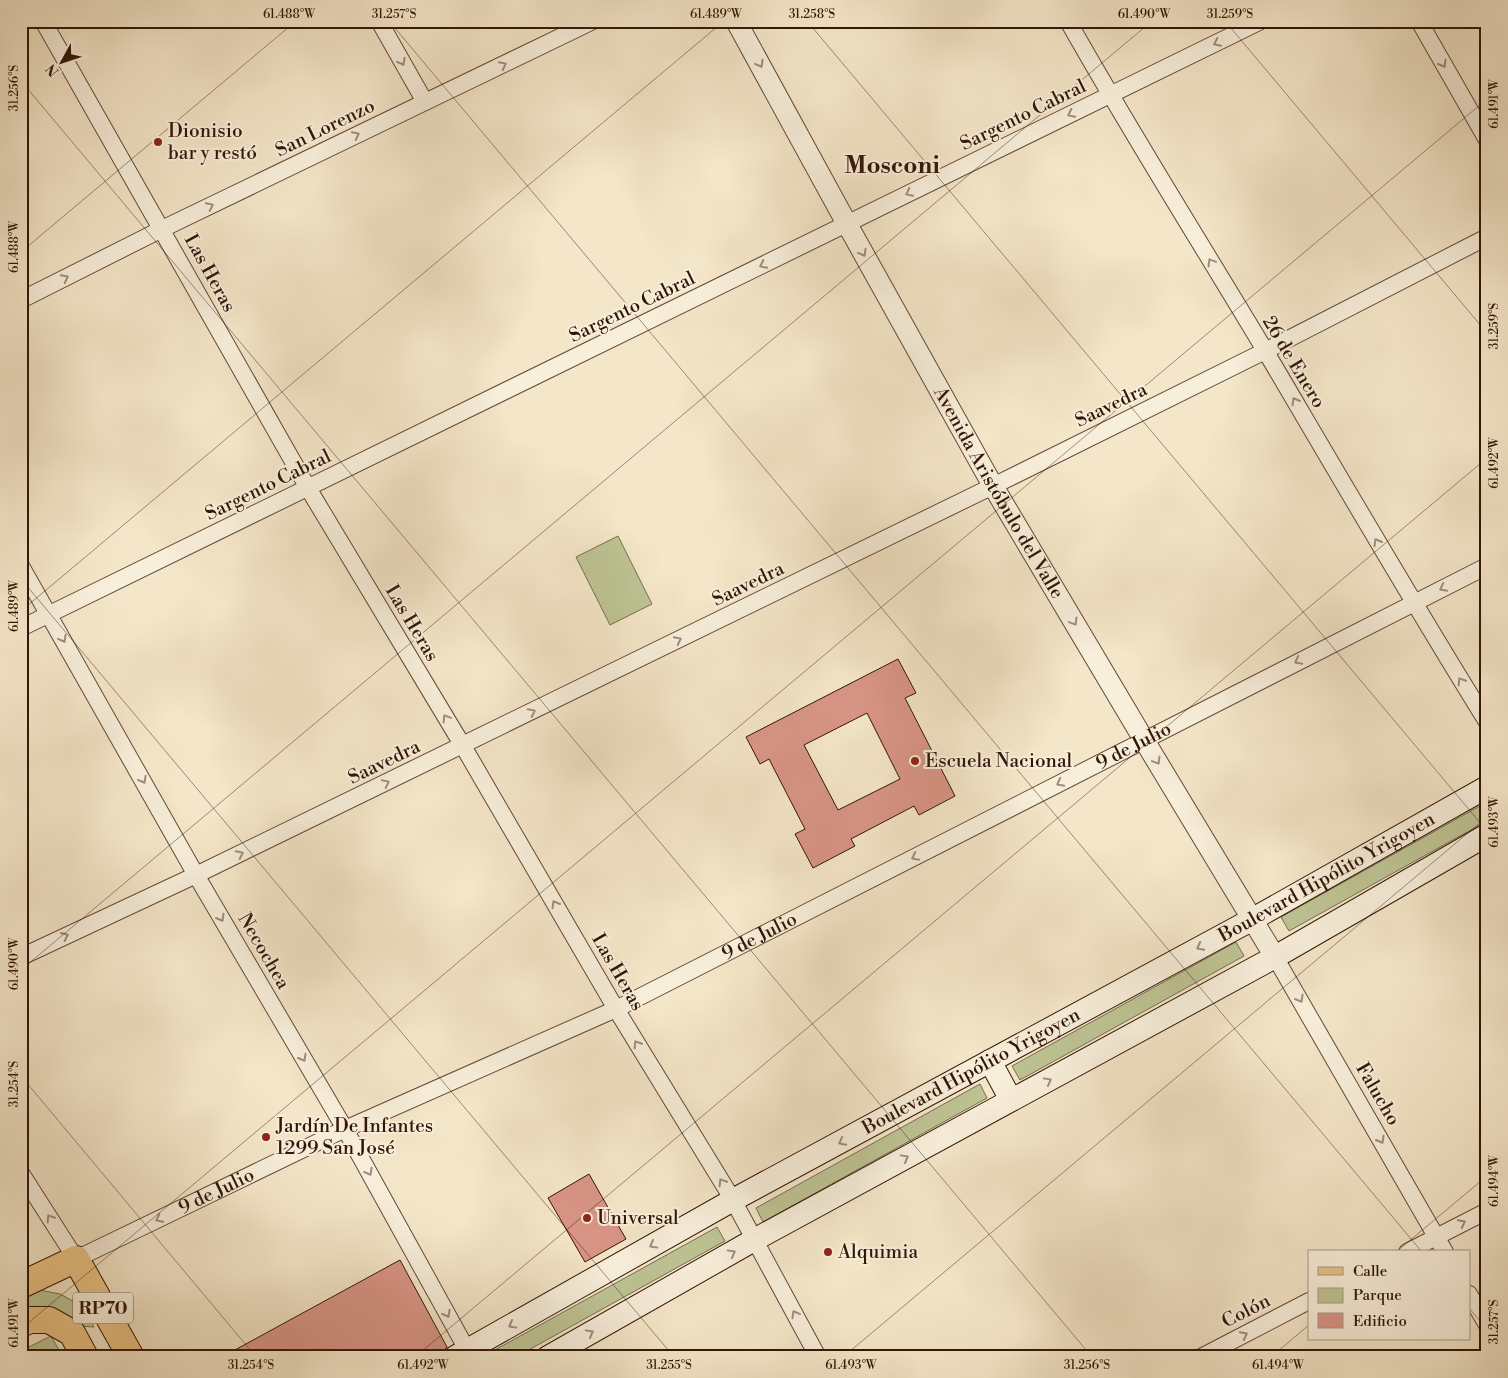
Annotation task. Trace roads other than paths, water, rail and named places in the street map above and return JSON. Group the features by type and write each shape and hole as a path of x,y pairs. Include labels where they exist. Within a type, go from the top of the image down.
{"main road":[{"name":"Boulevard Hipólito Yrigoyen","path":"464,1355 733,1200 1253,918 1487,787"},
{"path":"548,1357 754,1240 1275,957 1487,835"},
{"path":"990,1061 1012,1100"},
{"name":"9 de Julio","path":"21,1285 76,1259"},
{"name":"RP70","path":"76,1259 131,1357"},
{"path":"21,1324 30,1320 49,1320 72,1334 85,1357"}],"street":[{"name":"Las Heras","path":"43,21 308,488 463,746 616,1009 733,1200 818,1357"},
{"path":"380,21 425,102"},
{"name":"San Lorenzo","path":"21,300 162,229 593,21"},
{"name":"Avenida Aristóbulo del Valle","path":"736,21 993,486 1275,957"},
{"name":"26 de Enero","path":"1068,21 1110,95 1265,351 1413,603 1487,722"},
{"name":"Sargento Cabral","path":"21,628 1261,21"},
{"path":"1418,21 1487,140"},
{"name":"Saavedra","path":"21,957 463,746 993,486 1265,351 1487,237"},
{"name":"Necochea","path":"21,566 196,875 345,1129 464,1355"},
{"name":"9 de Julio","path":"76,1259 345,1129 616,1009 1487,566"},
{"name":"Falucho","path":"1275,957 1444,1250"},
{"path":"21,1173 76,1259"},
{"path":"1411,1250 1487,1211"},
{"path":"1470,1296 1487,1325"},
{"name":"Colón","path":"1201,1357 1308,1303"}],"place":[{"name":"Dionisio bar y restó","path":"158,142"},
{"name":"Escuela Nacional","path":"915,761"},
{"name":"Jardín De Infantes 1299 San José","path":"266,1137"},
{"name":"Universal","path":"587,1218"},
{"name":"Alquimia","path":"828,1252"}],"district":[{"name":"Mosconi","path":"892,166"}]}
